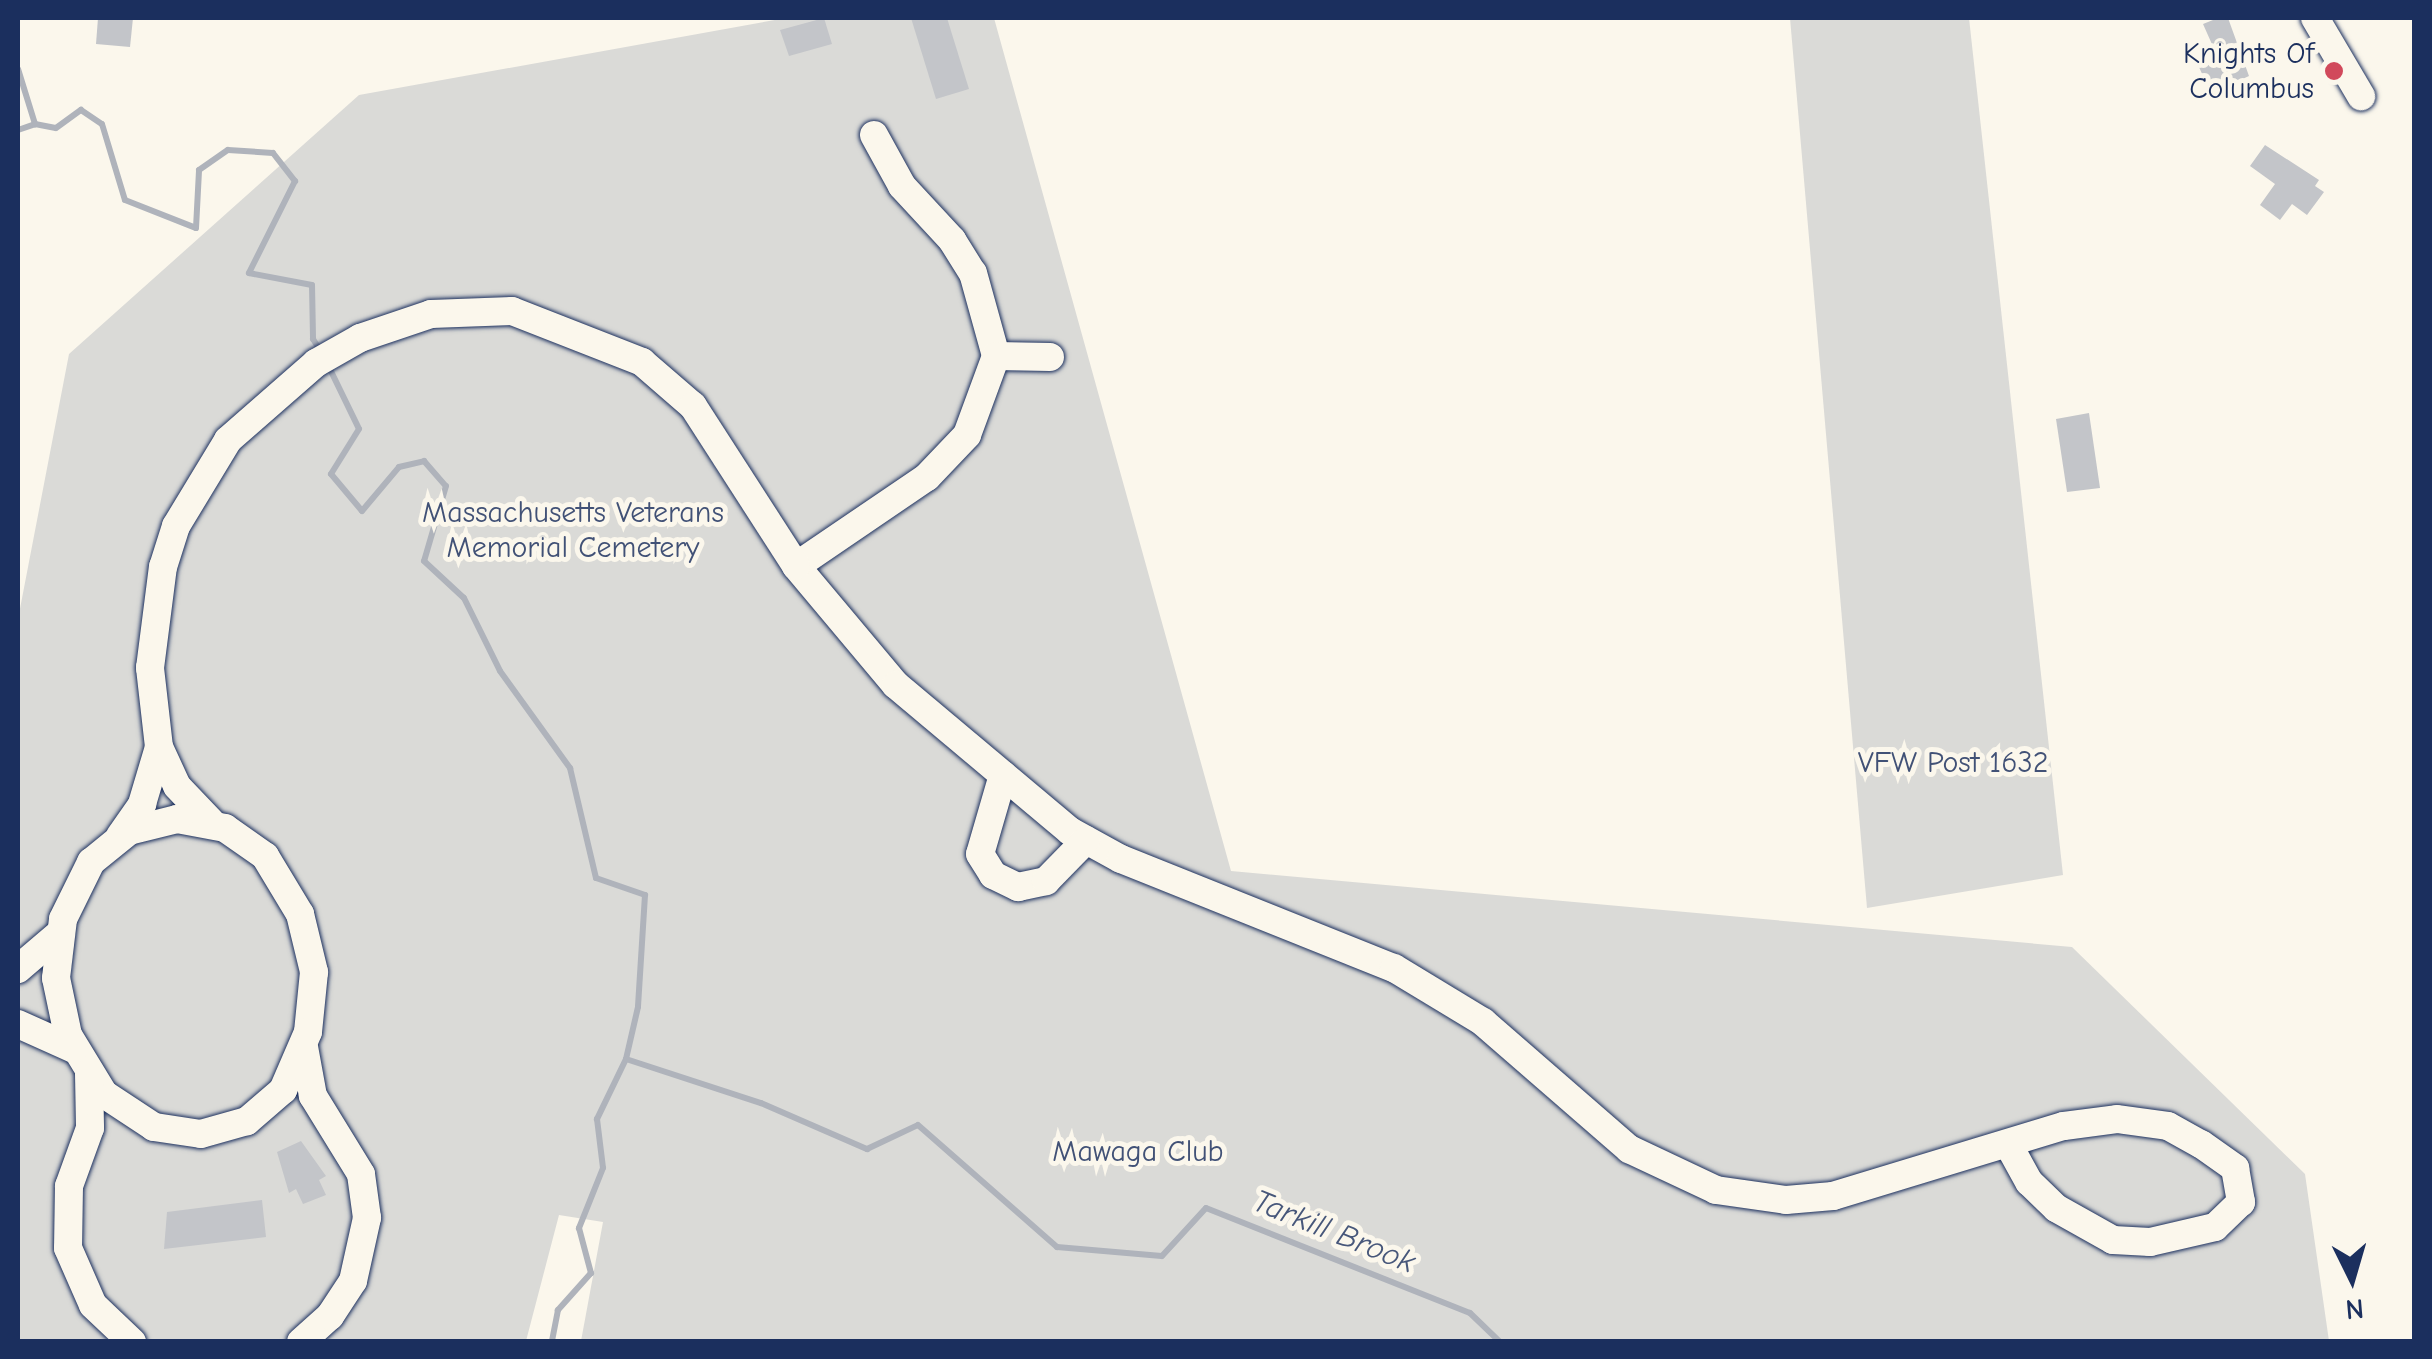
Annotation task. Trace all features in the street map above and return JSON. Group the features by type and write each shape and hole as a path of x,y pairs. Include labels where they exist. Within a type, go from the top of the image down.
{"street":[{"path":"2315,18 2361,96"},
{"path":"796,566 927,477 967,435 996,356 972,273 952,240 902,186 874,136"},
{"path":"301,1342 330,1316 353,1281 367,1218 361,1174 342,1134 312,1096 304,1047 314,972 300,914 265,856 213,824 177,786 159,747 151,637 176,526 228,440 324,358 431,314 512,312 625,354 693,406 796,566 896,684 1003,775 1086,840 1394,968 1483,1022 1628,1148 1716,1190 1786,1200 1833,1196 2008,1144 2117,1119 2168,1126 2235,1168 2241,1202 2215,1227 2196,1233 2150,1242 2114,1240 2056,1208 2030,1182 2008,1144"},
{"path":"996,356 1050,358"},
{"path":"159,747 142,804 119,837 84,872 59,934 57,992 74,1048 89,1074 142,1123 177,1133 213,1132 267,1108 304,1047"},
{"path":"1003,775 986,814 980,854 993,875 1018,887 1046,881 1086,840"},
{"path":"119,837 164,820 213,824"},
{"path":"18,969 59,934"},
{"path":"18,1024 74,1048"},
{"path":"89,1074 90,1128 68,1186 68,1248 94,1305 132,1342"}],"green space":[{"name":"Massachusetts Veterans Memorial Cemetery","path":"786,18 994,18 1231,871 2072,947 2305,1174 2329,1341 581,1341 603,1222 559,1215 526,1341 18,1342 18,619 69,354 359,95"},
{"name":"VFW Post 1632","path":"1790,18 1969,18 2063,875 1867,908"}],"building":[{"path":"98,18 133,18 130,47 96,44"},
{"path":"824,18 832,44 789,56 780,30"},
{"path":"911,18 947,18 969,89 936,99"},
{"path":"2228,18 2249,76 2223,88 2219,80 2207,85 2199,67 2213,61 2215,51 2203,24"},
{"path":"2265,145 2319,180 2315,186 2324,192 2307,215 2292,204 2280,220 2260,205 2275,184 2250,166"},
{"path":"2089,413 2100,488 2067,492 2056,419"},
{"path":"301,1141 326,1176 319,1180 326,1195 303,1204 296,1189 289,1193 277,1152"},
{"path":"262,1200 266,1237 164,1249 167,1212"}],"waterway":[{"path":"18,69 35,124"},
{"path":"18,130 35,124 56,128 81,110 102,124 125,200 196,228 199,170 228,150 273,153 295,181 249,273 312,285 313,339 321,352"},
{"path":"327,363 359,429 331,474 362,511 399,467 424,461 446,486 424,561 464,598 500,671 570,768 596,878 645,895 638,1007 626,1059 597,1119 603,1168 579,1228 591,1273 558,1310 552,1342"},
{"name":"Tarkill Brook","path":"626,1059 761,1103 867,1149 918,1125 1057,1247 1162,1256 1206,1208 1470,1313 1500,1342"}],"place":[{"name":"Knights Of Columbus","path":"2334,71"}],"park label":[{"name":"Mawaga Club","path":"1138,1152"}]}
